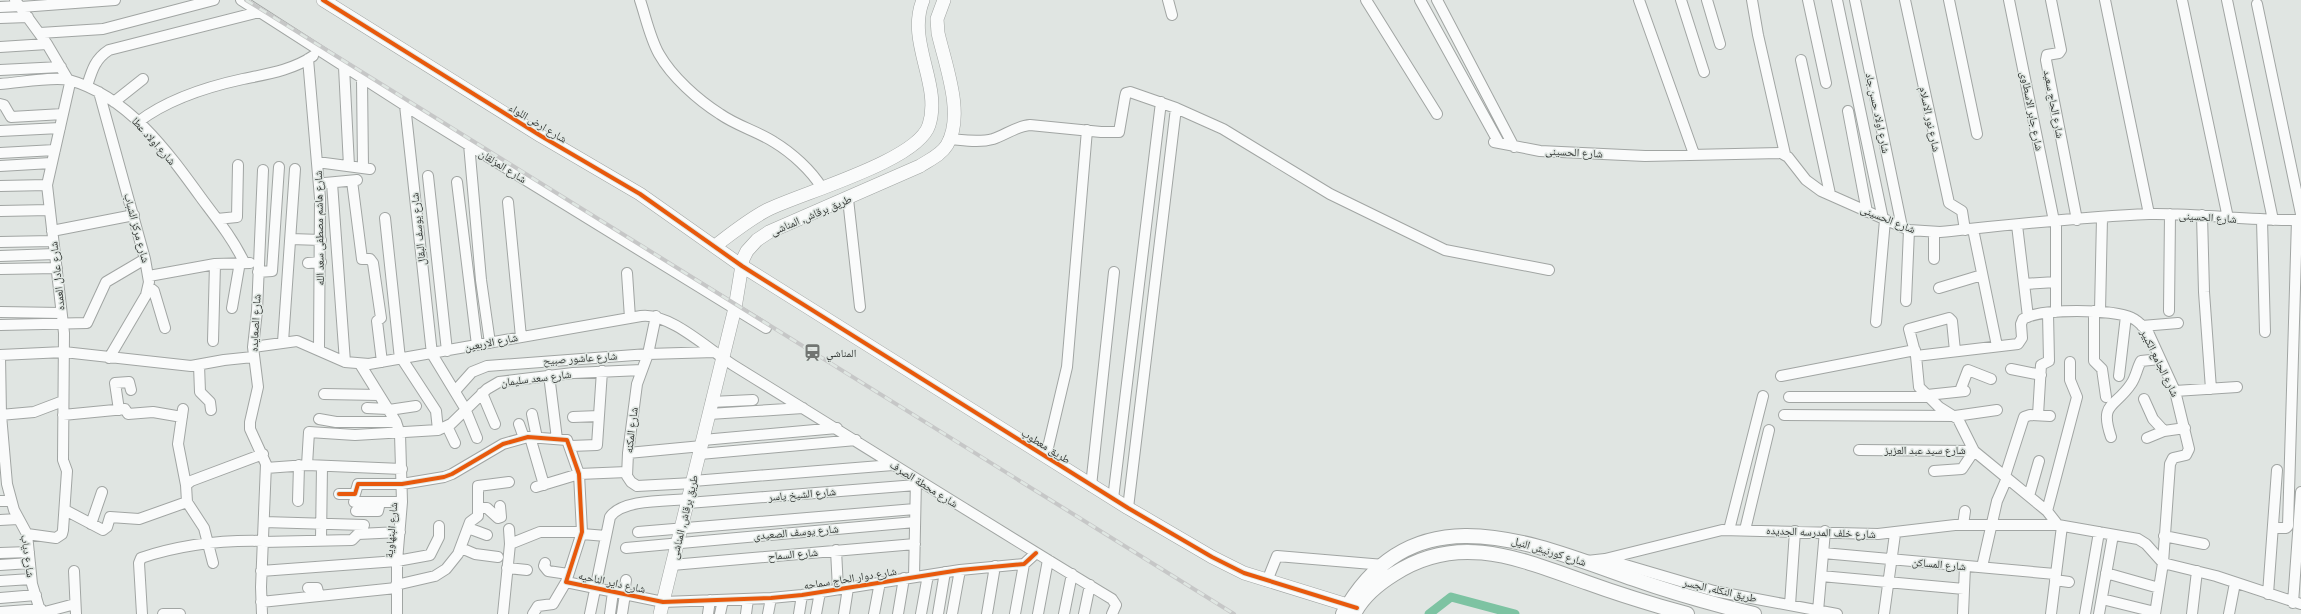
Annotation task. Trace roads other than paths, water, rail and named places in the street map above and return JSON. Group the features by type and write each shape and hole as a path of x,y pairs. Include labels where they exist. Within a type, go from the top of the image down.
{"main road":[{"name":"شارع كورنيش النيل","path":"1351,610 1359,589 1384,565 1414,546 1448,537 1477,535 1520,541 1668,592 1754,614"},
{"name":"شارع كورنيش النيل","path":"1351,610 1385,580 1414,563 1438,554 1477,551 1516,558 1687,614"}],"street":[{"path":"0,7 115,0"},
{"path":"40,33 103,29 214,0"},
{"name":"شارع المزلقان","path":"241,0 404,105 469,144 577,213 766,328"},
{"name":"شارع ارض اللواء","path":"323,0 540,136 640,194 718,248 738,267"},
{"path":"640,0 653,41 660,55 674,73 701,100 720,114 774,142 815,178 822,188"},
{"name":"طريق برقاش, المناشى","path":"718,248 751,219 768,210 867,170 908,149 920,140 928,128 932,113 932,98 920,43 918,24 923,0"},
{"name":"طريق برقاش, المناشى","path":"661,608 702,446 719,355 735,308 738,292 738,267 747,251 769,232 848,199 920,166 936,156 949,140 955,114 938,32 937,19 944,0"},
{"path":"1168,0 1172,15"},
{"path":"1366,0 1437,114"},
{"name":"شارع الحسينى","path":"1420,0 1496,142 1514,147 1540,151 1645,156 1694,154 1785,154 1806,180 1830,194 1905,228 1934,232 2149,214 2202,214 2228,218 2267,220 2300,218"},
{"path":"1437,0 1514,147"},
{"path":"1639,0 1694,154"},
{"path":"1681,0 1704,72"},
{"path":"1708,0 1720,44"},
{"path":"1752,0 1758,35 1785,154"},
{"path":"1808,0 1826,83"},
{"path":"1837,0 1884,219 1876,322"},
{"name":"شارع اولاد حسن جاد","path":"1855,0 1905,228 1906,301"},
{"name":"شارع نور الاسلام","path":"1905,0 1950,203 1962,211 1969,229 1982,275 1997,346"},
{"path":"1949,0 1977,134"},
{"name":"شارع جابر الاسطاوى","path":"2009,0 2055,221 2056,282 2052,313 2049,362 2042,364 2041,375"},
{"name":"شارع الحاج سعيد","path":"2051,0 2061,50 2059,53 2047,55 2046,60 2077,220"},
{"path":"2105,0 2149,214"},
{"path":"2182,0 2228,218"},
{"path":"2227,0 2267,220 2265,332"},
{"path":"2257,4 2300,218 2288,526 2286,528 2273,528"},
{"path":"19,5 40,33 69,80"},
{"path":"87,86 94,65 100,56 109,50 259,12"},
{"path":"0,18 28,17"},
{"path":"0,47 47,44"},
{"path":"138,122 156,109 176,99 288,68 308,59 319,51"},
{"name":"شارع هاشم مصطفى سعد الله","path":"308,59 319,182 321,262 318,349"},
{"path":"1801,60 1830,194"},
{"path":"0,70 61,67"},
{"path":"344,67 349,166"},
{"path":"317,162 366,169 362,78"},
{"path":"114,102 144,79"},
{"name":"شارع اولاد عطا","path":"0,84 69,80 87,86 114,102 138,122 191,184 218,220 242,262"},
{"name":"شارع عادل العمده","path":"27,534 56,538 63,532 67,471 63,460 63,325 60,314 57,268 46,184 60,128 69,80"},
{"name":"شارع مركز الشباب","path":"99,92 134,215 149,276 148,288 109,358"},
{"path":"949,140 977,141 992,139 1023,125 1120,132 1126,93 1130,92 1161,102 1223,129 1330,194 1444,250 1548,270"},
{"path":"1113,499 1161,102"},
{"path":"0,104 4,105 11,117 63,114"},
{"name":"شارع يوسف البقال","path":"404,105 432,354"},
{"path":"1128,508 1176,108"},
{"path":"1848,111 1867,212"},
{"path":"0,131 60,128"},
{"path":"1046,456 1067,367 1087,130"},
{"path":"469,144 481,280 490,343"},
{"path":"0,153 55,150"},
{"path":"0,166 51,163"},
{"path":"218,220 237,217 238,165"},
{"path":"149,276 215,264 242,262 272,271 279,168"},
{"path":"283,342 295,169"},
{"name":"شارع الصعايده","path":"262,614 261,571 266,468 263,454 250,428 251,414 258,387 253,357 253,347 257,311 263,170"},
{"path":"428,176 447,351"},
{"path":"319,182 332,183 354,180 362,259 370,259 372,261 381,318 377,321 382,362"},
{"path":"458,182 477,345"},
{"path":"332,183 345,362"},
{"path":"0,186 46,184"},
{"path":"848,199 860,307"},
{"path":"508,202 520,337"},
{"path":"0,211 50,210"},
{"path":"2168,311 2170,214"},
{"path":"2202,214 2204,292 2211,389"},
{"path":"0,242 53,236 134,215"},
{"path":"385,218 401,359 436,411 443,428 455,443"},
{"path":"2102,218 2094,361 2102,369 2106,397"},
{"path":"1781,376 1915,353 1955,351 2020,342 2022,338 2021,322 2028,317 2017,225"},
{"path":"1934,232 1934,259"},
{"path":"290,239 321,240"},
{"path":"0,256 55,254"},
{"path":"0,325 87,324 106,282 145,259"},
{"path":"232,308 242,262"},
{"path":"308,263 321,262"},
{"path":"213,340 215,264"},
{"name":"طريق معطوب","path":"738,267 1046,456 1091,486 1228,565 1266,581 1351,610"},
{"path":"0,269 57,268"},
{"path":"1091,486 1114,272"},
{"path":"627,273 630,318"},
{"path":"1939,288 1982,275"},
{"path":"2024,284 2056,282"},
{"path":"148,288 154,291 165,328"},
{"name":"شارع الجامع الكبير","path":"2028,317 2052,313 2097,311 2126,316 2142,326 2148,332 2176,391 2185,428 2188,452 2173,458 2170,464 2163,563 2155,613"},
{"path":"0,312 60,314"},
{"name":"شارع الاربعين","path":"253,347 283,342 301,342 345,362 360,364 432,354 630,318 649,315 656,316"},
{"path":"656,316 719,355"},
{"name":"شارع المكنه","path":"627,472 637,384 648,354 656,316"},
{"path":"2119,376 2126,316"},
{"path":"1934,470 1962,469 1974,451 1964,427 1955,416 1939,407 1918,385 1915,353 1910,328 1949,318 1952,321 1955,351"},
{"path":"2142,326 2178,323"},
{"path":"0,355 64,352 174,365 199,365 224,360 253,357"},
{"path":"432,354 466,411 477,438"},
{"name":"شارع عاشور صبيح","path":"455,391 472,372 488,366 648,354 719,355"},
{"name":"شارع دياب","path":"0,355 5,501 27,534 31,579 41,612"},
{"name":"شارع محطة الصرف","path":"719,355 856,440 916,482 1114,600 1116,605 1112,614"},
{"path":"2111,437 2106,418 2111,406 2130,385 2141,361 2160,359"},
{"path":"2047,511 2078,396 2070,382 2070,362"},
{"name":"شارع البنهاوية","path":"360,364 396,422 400,434 402,502 397,561 397,614"},
{"path":"199,365 200,392 210,402 212,410"},
{"path":"2011,369 2041,375 2038,415"},
{"name":"شارع سعد سليمان","path":"443,428 466,411 482,393 499,382 549,375 642,370"},
{"path":"1789,397 1928,396 1962,391 1968,370 1991,379"},
{"path":"339,494 355,494 358,484 402,484 452,474 503,444 530,437 567,440 570,446 596,445 602,371"},
{"path":"549,375 557,440"},
{"path":"119,410 115,383 129,382 131,390"},
{"path":"2176,391 2237,387"},
{"path":"482,393 495,424"},
{"path":"324,394 379,395"},
{"path":"1729,530 1763,396"},
{"path":"2144,399 2153,419 2164,431"},
{"path":"710,408 753,400"},
{"path":"1,415 34,412 63,401"},
{"path":"368,408 388,409 416,406"},
{"path":"710,408 803,408"},
{"path":"63,415 125,409 128,414 153,412 182,413 178,444 186,485 187,502 204,528 210,543 213,563"},
{"path":"1784,414 1955,416 1996,410"},
{"path":"532,414 530,437 540,486 579,474 627,472 631,482 637,486 893,465"},
{"path":"1982,567 1991,525 2023,419 2028,415 2050,416"},
{"path":"573,418 599,416"},
{"path":"319,419 336,422 396,422"},
{"path":"519,424 530,437"},
{"path":"298,501 309,432 355,435 400,434 443,428"},
{"path":"628,453 702,446 837,428"},
{"path":"2147,438 2164,431 2185,428"},
{"path":"1745,530 1769,430"},
{"path":"702,446 856,440"},
{"name":"شارع داير الناحيه","path":"570,446 579,474 582,533 567,578 594,588 624,594 661,608"},
{"name":"شارع سيد عبد العزيز","path":"1859,450 1974,451 2047,511 2060,525"},
{"path":"186,485 191,481 263,454"},
{"path":"2029,496 2039,461"},
{"path":"266,468 303,465 402,469"},
{"path":"321,540 320,524 322,466"},
{"path":"2268,594 2277,470"},
{"path":"261,602 396,587 441,572 451,564 461,548 470,522 478,516 479,485 509,482"},
{"path":"914,577 916,482"},
{"name":"شارع الشيخ ياسر","path":"590,614 594,588 610,517 623,506 916,482"},
{"path":"91,524 102,492"},
{"path":"2051,614 2060,525 2143,541 2163,563 2197,571 2297,604 2301,492"},
{"path":"65,510 103,530 110,518 139,519 187,502"},
{"path":"355,506 378,511 380,502 402,502"},
{"path":"478,508 487,508 498,518 501,516 500,506"},
{"path":"638,532 915,510"},
{"path":"1963,525 1965,511"},
{"path":"0,520 18,519"},
{"path":"264,522 364,525"},
{"name":"شارع يوسف الصعيدى","path":"626,548 678,542 915,522"},
{"name":"شارع خلف المدرسه الجديده","path":"1583,562 1604,559 1712,531 1825,531 1895,534 1963,525 2060,525"},
{"path":"261,571 397,561 430,556 439,537 439,526"},
{"path":"468,528 487,535"},
{"path":"503,614 510,544 509,529"},
{"path":"1790,605 1795,531"},
{"path":"1818,610 1825,531"},
{"path":"142,614 140,559 210,543 352,540 358,534 400,532"},
{"path":"510,544 540,532 582,533 606,536"},
{"path":"2085,614 2099,532"},
{"path":"1884,614 1895,534"},
{"path":"2099,614 2113,535"},
{"path":"2164,536 2204,544"},
{"name":"شارع السماح","path":"672,565 915,544"},
{"path":"461,548 475,554 498,557"},
{"path":"836,550 843,589 844,614"},
{"path":"0,553 29,552"},
{"path":"1015,614 1024,564 1036,553"},
{"name":"شارع المساكن","path":"1823,553 1982,567 2055,577 2069,582"},
{"path":"1266,581 1277,556 1384,565"},
{"name":"طريق النكله, الجسر","path":"1604,559 1714,591 1837,614"},
{"path":"1038,614 1048,560"},
{"path":"0,565 30,563"},
{"path":"533,614 538,606 553,604 567,578 548,571 544,566 546,563"},
{"name":"شارع دوار الحاج سماحه","path":"661,608 710,600 802,596 945,572 1024,564"},
{"path":"987,614 995,566"},
{"path":"1963,614 1965,566"},
{"path":"507,568 527,570"},
{"path":"952,614 960,570"},
{"path":"0,612 41,612 75,609 74,571"},
{"path":"2192,614 2197,571"},
{"path":"938,614 945,572"},
{"path":"2106,573 2159,588"},
{"path":"1064,614 1072,574"},
{"path":"921,614 928,575"},
{"path":"1821,576 1964,589"},
{"path":"898,614 904,578"},
{"path":"0,581 31,579"},
{"path":"622,614 626,580"},
{"path":"874,614 880,582"},
{"path":"2229,614 2235,583"},
{"path":"1084,614 1090,585"},
{"path":"308,588 317,588 319,596"},
{"path":"610,614 613,592"},
{"path":"816,614 820,592"},
{"path":"0,598 36,595"},
{"path":"799,614 802,596"},
{"path":"768,614 771,598"},
{"path":"746,614 748,599"},
{"path":"2102,599 2155,613"},
{"path":"708,614 710,600"},
{"path":"720,614 722,600"},
{"path":"163,614 180,614"}],"waterway":[{"path":"1429,614 1451,597 1515,614"}],"railway":[{"path":"246,0 1234,614"}],"place":[{"name":"المناشي","path":"813,353"}]}
